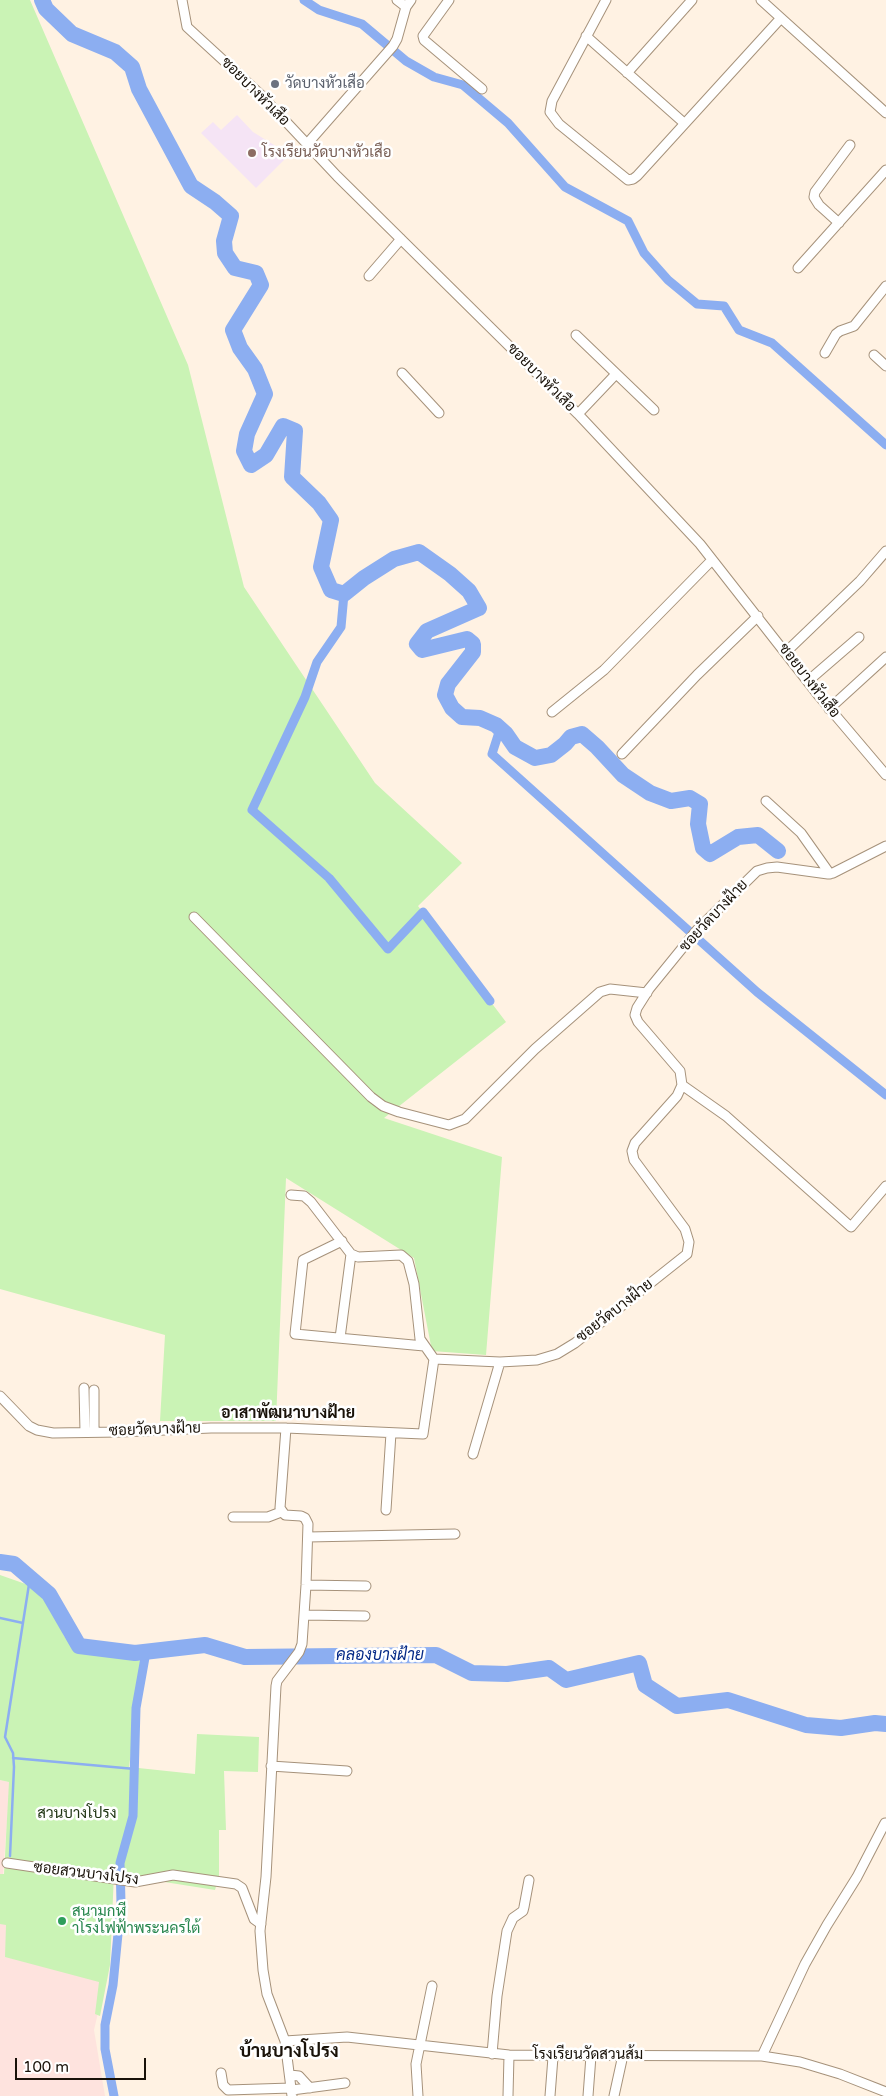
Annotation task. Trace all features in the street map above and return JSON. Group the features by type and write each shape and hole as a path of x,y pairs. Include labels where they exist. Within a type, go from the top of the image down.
{"street":[{"name":"ซอยบางหัวเสือ","path":"182,0 187,27 260,94 401,239 578,414 700,544 829,709 886,775"},
{"path":"307,144 393,46 408,3 397,0"},
{"path":"449,0 423,36 424,40 482,89"},
{"path":"606,0 552,101 550,112 559,124 628,180 637,176 781,18"},
{"path":"627,73 692,0"},
{"path":"761,0 886,113"},
{"path":"586,36 684,123"},
{"path":"839,223 819,205 814,197 815,192 850,145"},
{"path":"798,268 886,170"},
{"path":"369,276 401,239"},
{"path":"825,353 836,334 854,326 886,286"},
{"path":"576,335 654,410"},
{"path":"874,355 886,366"},
{"path":"402,373 439,413"},
{"path":"578,414 616,374"},
{"path":"786,652 860,581 886,552"},
{"path":"552,712 604,670 712,560"},
{"path":"622,754 697,674 758,616"},
{"path":"808,681 858,637"},
{"path":"829,709 886,657"},
{"path":"766,801 801,833 830,874 840,871 886,846"},
{"name":"ซอยวัดบางฝ้าย","path":"0,1396 29,1426 36,1430 53,1433 197,1428 286,1428 423,1434 434,1359 500,1362 537,1360 557,1354 581,1339 687,1254 690,1242 685,1230 634,1160 632,1151 635,1143 677,1096 682,1085 680,1071 638,1022 637,1008 698,930 757,871 777,867 830,874"},
{"path":"194,917 370,1097 383,1106 399,1112 449,1124 465,1120 535,1049 600,992 610,989 647,993"},
{"path":"682,1085 726,1116 851,1227 886,1186"},
{"path":"291,1195 304,1196 311,1202 351,1254 358,1257 401,1256 408,1261 414,1284 420,1339 434,1359"},
{"path":"342,1242 303,1260 296,1334 424,1346"},
{"path":"340,1338 351,1254"},
{"path":"473,1454 500,1362"},
{"path":"84,1388 89,1432"},
{"path":"89,1432 94,1390"},
{"path":"281,1512 280,1500 286,1428"},
{"path":"386,1510 391,1433"},
{"path":"234,1517 268,1517 281,1512 305,1518 308,1524 303,1635 299,1652 277,1681 266,1876 261,1924 263,1970 267,1994 285,2040 292,2091"},
{"path":"308,1537 456,1534"},
{"path":"306,1585 366,1586"},
{"path":"304,1615 366,1616"},
{"path":"271,1766 347,1771"},
{"path":"762,2056 805,1964 857,1877 885,1823"},
{"name":"ซอยสวนบางโปรง","path":"7,1864 140,1883 173,1875 236,1884 242,1888 254,1919 261,1924"},
{"path":"492,2054 497,1996 508,1931 513,1918 523,1911 528,1880"},
{"path":"418,2096 416,2064 432,1986"},
{"name":"โรงเรียนวัดสวนส้ม","path":"285,2040 347,2037 509,2055 762,2056 800,2062 840,2074 886,2092"},
{"path":"508,2096 509,2055"},
{"path":"614,2096 623,2055"},
{"path":"550,2096 553,2056"},
{"path":"588,2096 591,2056"},
{"path":"221,2073 223,2085 228,2090 277,2092 345,2083"},
{"path":"290,2075 299,2076 310,2088"}],"shaded area":[{"name":"โรงเรียนวัดบางหัวเสือ","path":"237,115 253,132 279,148 287,157 256,188 201,133 213,122 221,130"},
{"path":"0,1780 10,1782 3,1874 0,1874"},
{"path":"0,1924 6,1924 105,1983 94,2030 105,2096 0,2096"}],"green space":[{"path":"0,0 30,0 188,365 244,587 375,783 462,863 418,906 506,1022 384,1118 502,1157 486,1355 432,1351 414,1258 286,1178 276,1421 160,1421 165,1335 0,1289"},
{"name":"สวนบางโปรง","path":"0,1575 37,1588 51,1605 64,1636 74,1649 143,1661 129,1767 195,1774 197,1734 259,1737 258,1772 224,1771 226,1830 219,1830 219,1876 215,1890 114,1874 110,1965 100,2016 95,2014 99,1982 5,1957 6,1925 0,1924 0,1874 4,1874 9,1782 0,1780"}],"waterway":[{"path":"42,0 46,9 72,34 115,52 132,67 139,89 191,186 215,202 231,216 224,241 225,253 235,268 256,273 261,285 233,330 240,348 255,369 265,394 247,434 244,451 251,465 266,455 283,426 295,431 292,477 319,503 331,520 321,567 331,590 344,594 364,578 394,559 419,552 450,574 469,591 479,608 427,631 417,644 422,650 467,639 473,644 473,652 448,684 445,695 452,708 462,717 480,718 496,725 506,734 515,747 535,758 551,755 571,737 582,734 623,775 650,793 671,801 690,798 700,804 698,824 703,848 710,854 738,837 758,835 778,851"},
{"path":"304,0 319,10 362,24 406,61 434,77 463,85 508,123 565,187 628,221 644,253 668,280 697,304 724,306 739,330 772,343 886,445"},
{"path":"344,594 341,627 317,662 305,697 252,810 329,878 388,949 423,912 490,1001"},
{"path":"500,729 492,754 757,992 886,1095"},
{"name":"คลองบางฝ้าย","path":"0,1562 14,1564 49,1594 79,1646 135,1653 205,1645 245,1657 436,1655 472,1673 507,1674 549,1668 566,1680 639,1663 645,1685 677,1706 728,1700 806,1725 841,1728 875,1723 886,1724"},
{"path":"10,1856 14,1767 13,1753 5,1737 30,1578"},
{"path":"0,1618 23,1623"},
{"path":"114,2096 105,2049 105,2025 113,1985 121,1903 120,1863 133,1816 136,1708 146,1652"},
{"path":"13,1758 135,1769"}],"place":[{"name":"วัดบางหัวเสือ","path":"275,84"},
{"name":"โรงเรียนวัดบางหัวเสือ","path":"252,153"},
{"name":"สนามกฬี าโรงไฟฟ้าพระนครใต้","path":"62,1921"}],"district":[{"name":"อาสาพัฒนาบางฝ้าย","path":"288,1414"},
{"name":"บ้านบางโปรง","path":"289,2052"}]}
